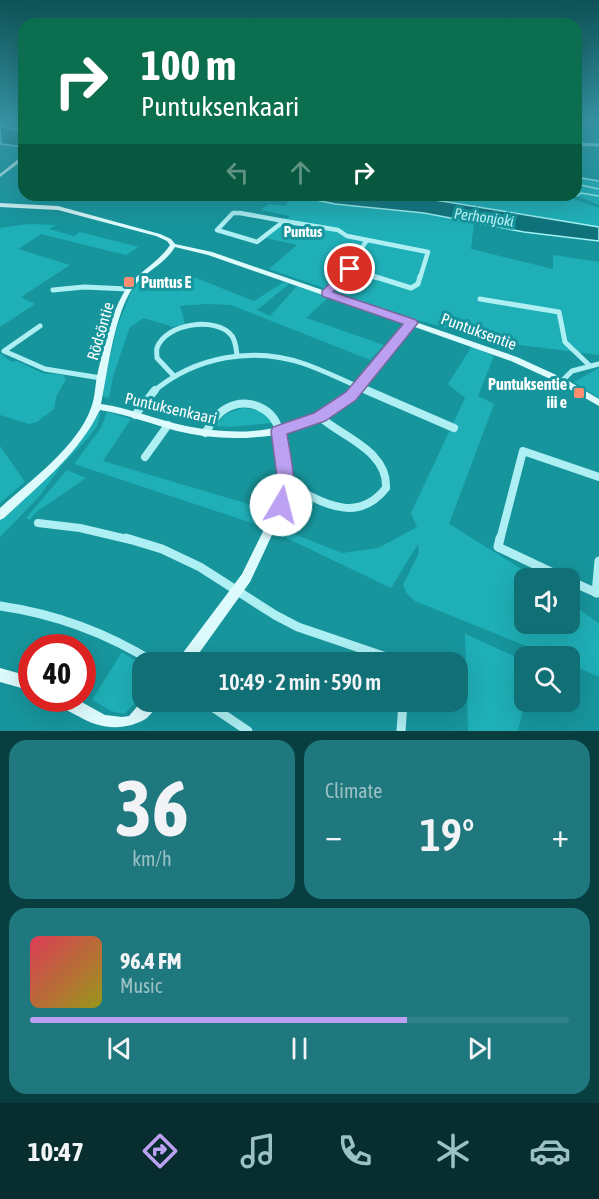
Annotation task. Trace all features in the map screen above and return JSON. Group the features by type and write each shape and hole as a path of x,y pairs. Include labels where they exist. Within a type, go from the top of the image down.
{"street":[{"path":"0,176 18,162"},
{"path":"0,205 58,208 158,235 169,240 173,245"},
{"path":"284,221 257,242 217,230 233,213 284,221 338,230 347,236 428,252 418,284 411,288 350,269"},
{"path":"326,294 350,269 366,240"},
{"name":"Rödsöntie","path":"0,516 68,449 90,421 96,406 107,350 128,289 168,254 173,245"},
{"name":"Puntuksentie","path":"173,245 210,253 506,356 562,381 599,403"},
{"path":"53,290 84,287 128,289"},
{"path":"480,299 560,312 565,342 589,365"},
{"name":"Puntuksenkaari","path":"96,406 205,433 230,435 279,431 320,417 343,403 359,388 411,323"},
{"path":"174,376 160,362 156,353 157,348 169,334 187,326 205,325 226,331 235,341 237,355"},
{"path":"40,326 4,351 45,369 101,378"},
{"path":"135,415 151,393 174,376 202,363 237,355 283,357 454,428"},
{"path":"562,381 572,371 599,364"},
{"path":"192,652 238,591 276,517 286,484 276,419 266,409 256,405 241,405 223,412 205,433"},
{"path":"286,484 335,506 356,509 371,504 386,488 386,474 374,453 338,432 320,417"},
{"path":"145,457 168,424"},
{"path":"543,568 498,547 523,451 599,477"},
{"path":"38,523 81,528 146,544 182,558 274,615 309,632 371,652"},
{"path":"580,586 597,594 599,561"},
{"path":"0,606 29,611 89,628 137,652"},
{"path":"0,675 18,680"},
{"path":"83,712 102,724 118,728 136,719 142,712"},
{"path":"220,712 248,731"},
{"path":"401,731 402,712"}],"shaded area":[{"path":"582,178 599,181 599,205 582,198"},
{"path":"290,201 320,201 424,213 474,223 471,249 553,269 553,255 599,262 599,355 496,342 417,320 269,269 297,245 266,238 290,216 260,210 269,204 284,206"},
{"path":"441,201 580,201 599,207 599,227"},
{"path":"29,224 56,225 49,229 74,236 80,232 138,247 126,255 41,234 18,249 70,265 21,297 35,304 0,327 0,228"},
{"path":"186,274 254,301 284,282 289,284 257,310 270,316 297,286 329,297 306,318 384,345 370,360 231,305 180,306 185,324 173,327 144,318 130,327 113,376 109,398 101,396 117,327 134,285 144,277 151,277 159,283"},
{"path":"472,346 494,356 478,396 494,404 449,524 520,568 514,568 514,634 580,634 580,610 599,623 599,677 580,668 580,646 526,646 415,601 407,594 403,585 419,553 418,544 391,588 276,533 279,528 342,553 378,548 417,527 411,513 465,398 448,384"},
{"path":"0,353 11,362 17,361 42,373 63,375 66,379 56,397 54,409 37,422 29,424 0,415"},
{"path":"599,368 599,398 574,382"},
{"path":"243,408 263,411 273,423 230,427 214,426 226,414"},
{"path":"101,412 97,426 88,438 62,465 38,498 0,537 0,520"},
{"path":"107,412 131,419 103,461 272,511 264,527 74,464 101,428"},
{"path":"0,446 25,482 0,503"},
{"path":"67,470 86,478 35,513 30,520 26,518"},
{"path":"465,634 514,656 514,712 522,712 518,731 468,731 468,652 466,652"},
{"path":"122,652 132,658 132,706 124,714 111,711 96,702 96,694"}],"water":[{"name":"Perhonjoki","path":"321,201 441,201 599,227 599,241 524,232 424,213"}],"waterway":[{"path":"582,178 599,181"},
{"path":"582,185 599,189"},
{"path":"582,193 599,196"}],"place":[{"name":"Puntus E","path":"129,282"},
{"name":"Puntuksentie iii e","path":"579,393"}],"district":[{"name":"Puntus","path":"303,231"}],"route":[{"path":"281,505 286,484 279,431 320,417 343,403 359,388 411,323 326,294 350,269"}]}
